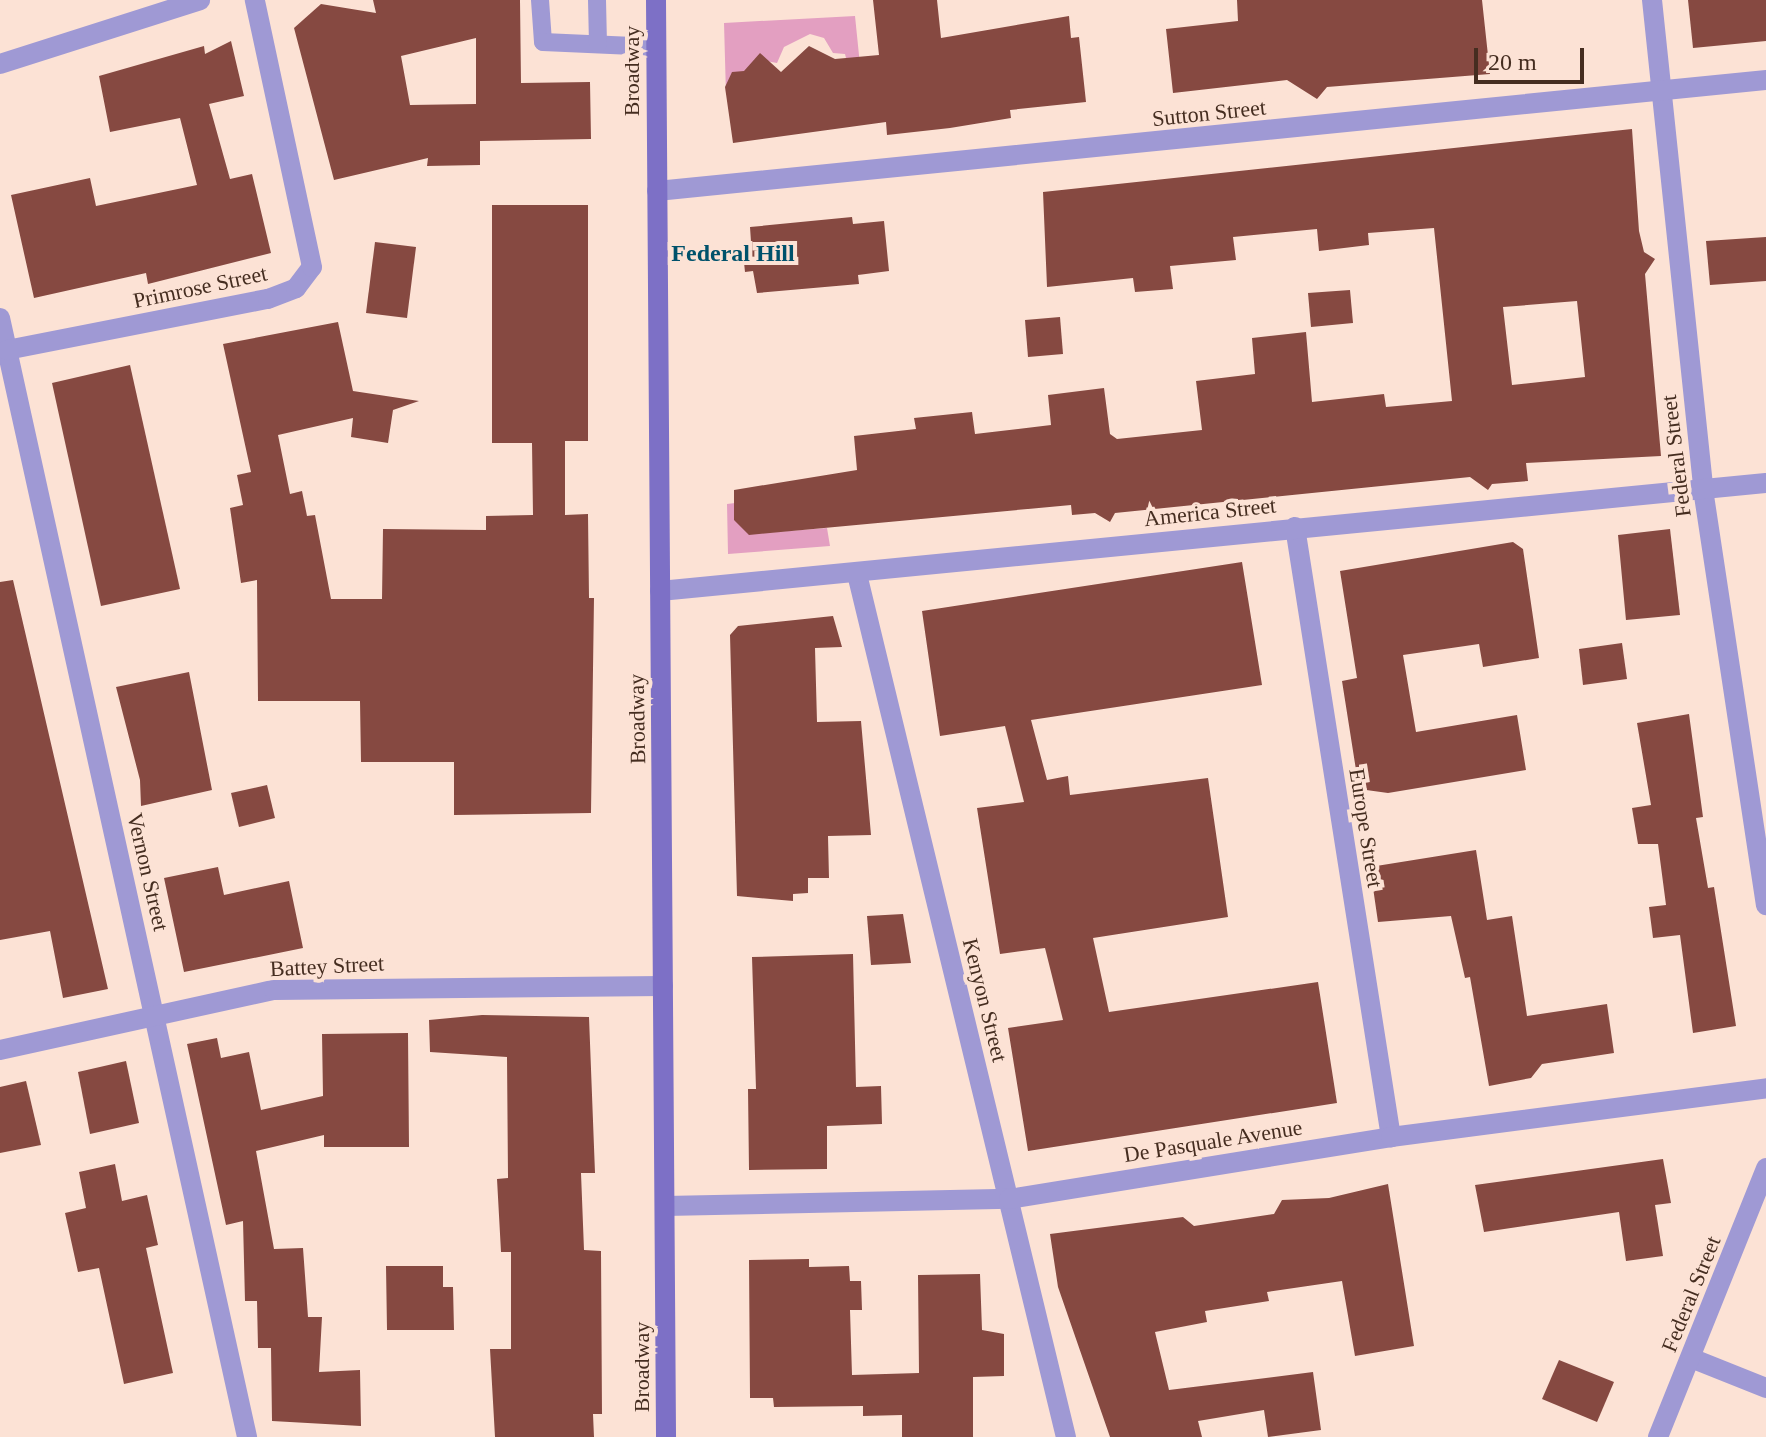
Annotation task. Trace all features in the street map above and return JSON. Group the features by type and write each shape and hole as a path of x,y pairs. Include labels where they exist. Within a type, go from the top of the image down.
{"main road":[{"name":"Broadway","path":"656,0 666,1437"}],"street":[{"name":"Primrose Street","path":"7,350 268,299 296,288 312,267 255,0"},
{"name":"Federal Street","path":"1652,0 1703,489 1766,905"},
{"path":"0,64 189,2"},
{"name":"Sutton Street","path":"657,191 1766,80"},
{"name":"Vernon Street","path":"0,318 247,1437"},
{"name":"America Street","path":"660,591 1766,483"},
{"name":"Europe Street","path":"1295,527 1391,1137"},
{"name":"Kenyon Street","path":"857,574 1066,1437"},
{"name":"Battey Street","path":"0,1050 155,1015 308,987 663,986"},
{"name":"De Pasquale Avenue","path":"665,1206 1009,1199 1391,1137 1766,1088"},
{"name":"Federal Street","path":"1658,1437 1766,1168"},
{"path":"1691,1358 1766,1388"}],"lane":[{"path":"540,0 543,42 656,47"},
{"path":"597,0 598,44"}],"shaded area":[{"path":"855,16 860,65 848,66 845,54 833,53 824,38 810,34 784,47 777,63 755,59 748,72 734,72 726,95 724,23"},
{"path":"735,503 735,520 749,534 827,528 830,546 728,554 727,504"}],"building":[{"path":"373,0 520,0 521,83 590,82 591,139 480,141 480,165 427,166 428,158 334,180 294,28 321,4 376,13","holes":["476,38 476,104 410,105 401,56"]},
{"path":"873,0 937,0 941,38 1069,16 1071,38 1079,37 1086,102 1010,110 1011,118 950,128 887,135 886,122 733,143 725,87 732,72 744,71 760,53 781,72 809,46 835,59 879,55"},
{"path":"1237,0 1482,0 1490,74 1327,87 1317,99 1287,80 1173,93 1166,29 1238,21"},
{"path":"1688,0 1766,0 1766,41 1693,48"},
{"path":"231,41 244,96 209,104 230,179 252,174 271,253 148,284 146,273 34,298 11,195 90,178 96,206 197,185 180,118 110,132 99,76 204,46 205,54"},
{"path":"1632,129 1639,231 1644,252 1655,259 1645,274 1661,456 1526,463 1528,481 1492,484 1488,490 1470,477 1115,513 1110,522 1095,513 1072,515 1071,505 749,535 734,520 734,490 857,470 854,436 916,429 914,418 972,412 975,434 1051,425 1048,395 1104,388 1110,434 1117,439 1202,430 1196,381 1255,374 1252,338 1306,332 1312,402 1384,394 1386,407 1452,401 1434,228 1368,233 1369,245 1319,251 1317,229 1233,237 1236,260 1170,266 1173,289 1135,292 1133,278 1047,287 1043,192","holes":["1577,301 1585,377 1512,385 1503,307"]},
{"path":"492,205 588,205 588,441 565,441 565,515 588,514 589,598 594,598 591,813 454,815 454,762 361,762 360,701 258,701 257,580 241,583 230,508 243,505 237,475 251,472 223,344 338,322 353,391 419,401 393,410 388,443 351,437 353,418 278,435 290,494 302,491 307,516 315,515 331,599 382,599 383,529 486,530 486,516 533,515 532,443 492,443"},
{"path":"852,217 853,224 884,221 889,271 858,275 859,284 757,293 753,271 745,272 742,243 751,242 750,227"},
{"path":"1766,237 1766,281 1710,285 1706,241"},
{"path":"375,242 416,247 407,318 366,313"},
{"path":"1350,290 1353,323 1311,327 1308,293"},
{"path":"1060,317 1063,354 1028,357 1025,320"},
{"path":"130,365 180,589 101,606 52,383"},
{"path":"1670,529 1680,615 1626,620 1618,535"},
{"path":"1513,542 1523,549 1539,658 1483,667 1479,644 1403,655 1416,732 1517,715 1526,770 1388,793 1359,789 1342,681 1357,678 1340,571"},
{"path":"1242,562 1262,685 1031,720 1047,780 1068,776 1070,795 1208,778 1228,917 1093,938 1109,1012 1318,982 1337,1103 1028,1151 1008,1028 1063,1020 1045,948 1000,954 977,808 1024,802 1005,726 940,736 922,611"},
{"path":"13,580 108,989 63,998 50,931 0,940 0,582"},
{"path":"833,616 842,647 815,648 817,722 861,721 871,835 828,836 829,878 808,878 808,893 793,894 793,901 737,896 730,635 738,626"},
{"path":"1622,643 1627,679 1583,685 1579,649"},
{"path":"189,672 212,790 141,806 140,780 116,687"},
{"path":"1689,714 1703,817 1696,818 1708,888 1714,887 1736,1026 1693,1033 1680,935 1653,938 1649,907 1666,905 1658,844 1638,844 1632,808 1651,805 1637,723"},
{"path":"267,785 275,818 239,827 231,793"},
{"path":"1476,850 1487,920 1512,916 1527,1016 1607,1004 1614,1053 1542,1064 1531,1078 1489,1086 1470,977 1465,978 1451,916 1378,922 1370,867"},
{"path":"218,867 224,895 289,881 303,948 184,972 164,878"},
{"path":"903,914 911,963 871,965 867,916"},
{"path":"853,954 856,1087 881,1086 882,1124 827,1126 827,1169 749,1170 748,1089 756,1089 752,957"},
{"path":"482,1015 589,1017 595,1173 581,1173 584,1250 601,1251 602,1414 593,1414 594,1437 495,1437 490,1349 511,1349 511,1252 501,1252 497,1179 508,1178 507,1057 430,1052 429,1020"},
{"path":"408,1033 409,1147 324,1147 324,1135 256,1151 274,1249 303,1248 308,1317 322,1317 319,1372 360,1370 361,1426 272,1421 271,1348 258,1348 257,1301 245,1301 243,1221 226,1225 187,1044 217,1038 221,1058 249,1052 261,1110 323,1096 322,1034"},
{"path":"126,1061 139,1123 90,1134 78,1072"},
{"path":"26,1081 41,1145 0,1153 0,1087"},
{"path":"1663,1159 1671,1203 1655,1205 1663,1256 1626,1261 1619,1212 1484,1232 1475,1185"},
{"path":"115,1164 122,1201 147,1195 158,1245 146,1248 173,1373 124,1384 99,1268 78,1272 65,1213 86,1208 79,1172"},
{"path":"1388,1184 1414,1346 1355,1356 1342,1281 1267,1292 1269,1301 1205,1311 1207,1322 1155,1332 1169,1390 1313,1372 1321,1430 1268,1437 1264,1410 1198,1421 1202,1437 1110,1437 1058,1287 1050,1234 1183,1217 1194,1226 1274,1214 1282,1200 1329,1198"},
{"path":"809,1259 809,1267 849,1266 850,1281 861,1281 862,1310 850,1310 852,1375 919,1373 918,1275 980,1274 982,1330 1004,1334 1004,1376 973,1377 973,1437 902,1437 902,1415 863,1416 863,1406 774,1407 773,1398 750,1398 749,1260"},
{"path":"386,1266 443,1266 443,1287 453,1287 454,1330 387,1330"},
{"path":"1559,1360 1614,1382 1597,1422 1542,1399"}],"district":[{"name":"Federal Hill","path":"733,254"}]}
